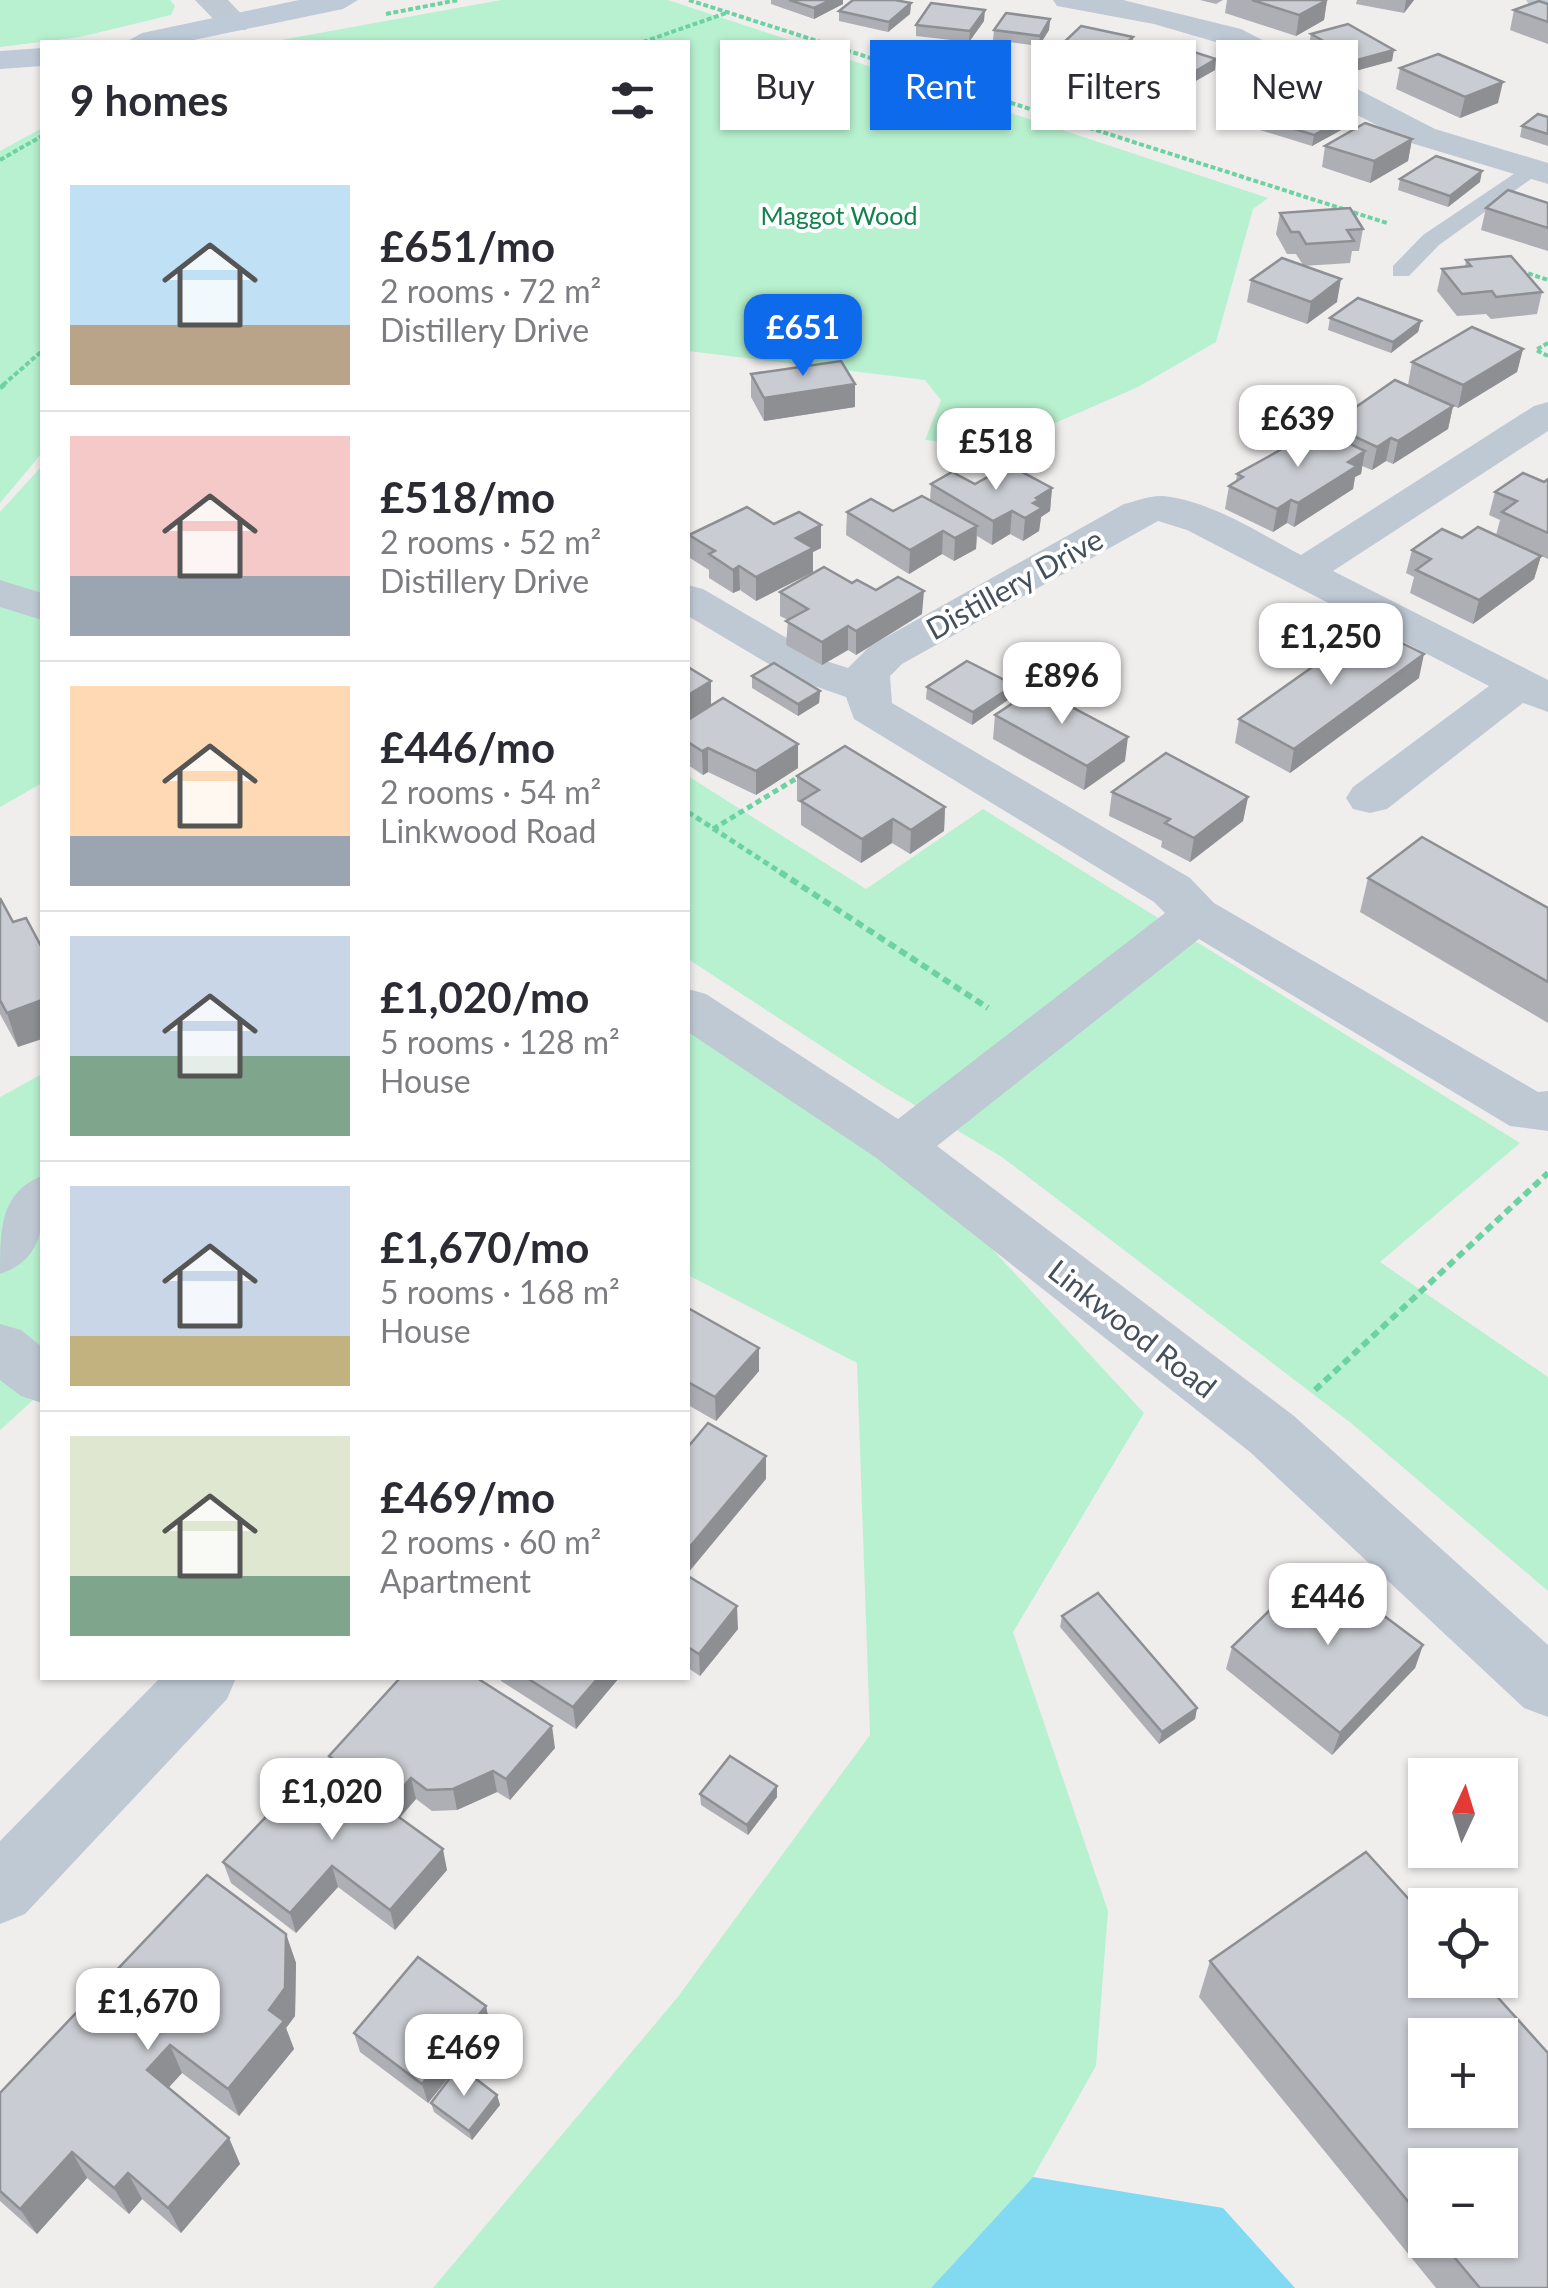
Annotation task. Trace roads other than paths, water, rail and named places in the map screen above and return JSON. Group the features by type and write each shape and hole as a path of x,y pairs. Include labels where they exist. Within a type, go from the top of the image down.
{"street":[{"path":"210,0 235,23"},
{"path":"152,40 344,0"},
{"path":"1068,0 1145,12 1230,36 1423,136 1539,172"},
{"path":"1540,0 1548,3"},
{"path":"0,60 40,57"},
{"path":"1303,572 1548,414"},
{"name":"Distillery Drive","path":"868,689 866,673 886,655 1139,513 1160,508 1202,521 1535,690"},
{"path":"0,594 40,606"},
{"path":"690,599 810,670 868,689 870,709 1172,890 1196,915 1529,1112 1548,1111"},
{"path":"1370,798 1535,690"},
{"path":"894,1143 925,1129 1196,915"},
{"name":"Linkwood Road","path":"690,1009 894,1143 1272,1434 1548,1687"},
{"path":"0,1252 40,1201"},
{"path":"0,1347 40,1377"},
{"path":"0,1890 201,1680"}],"lane":[{"path":"1401,271 1431,240 1539,172"}],"water":[{"path":"1033,2177 1223,2208 1295,2288 931,2288"}],"park label":[{"name":"Maggot Wood","path":"839,215"}]}
